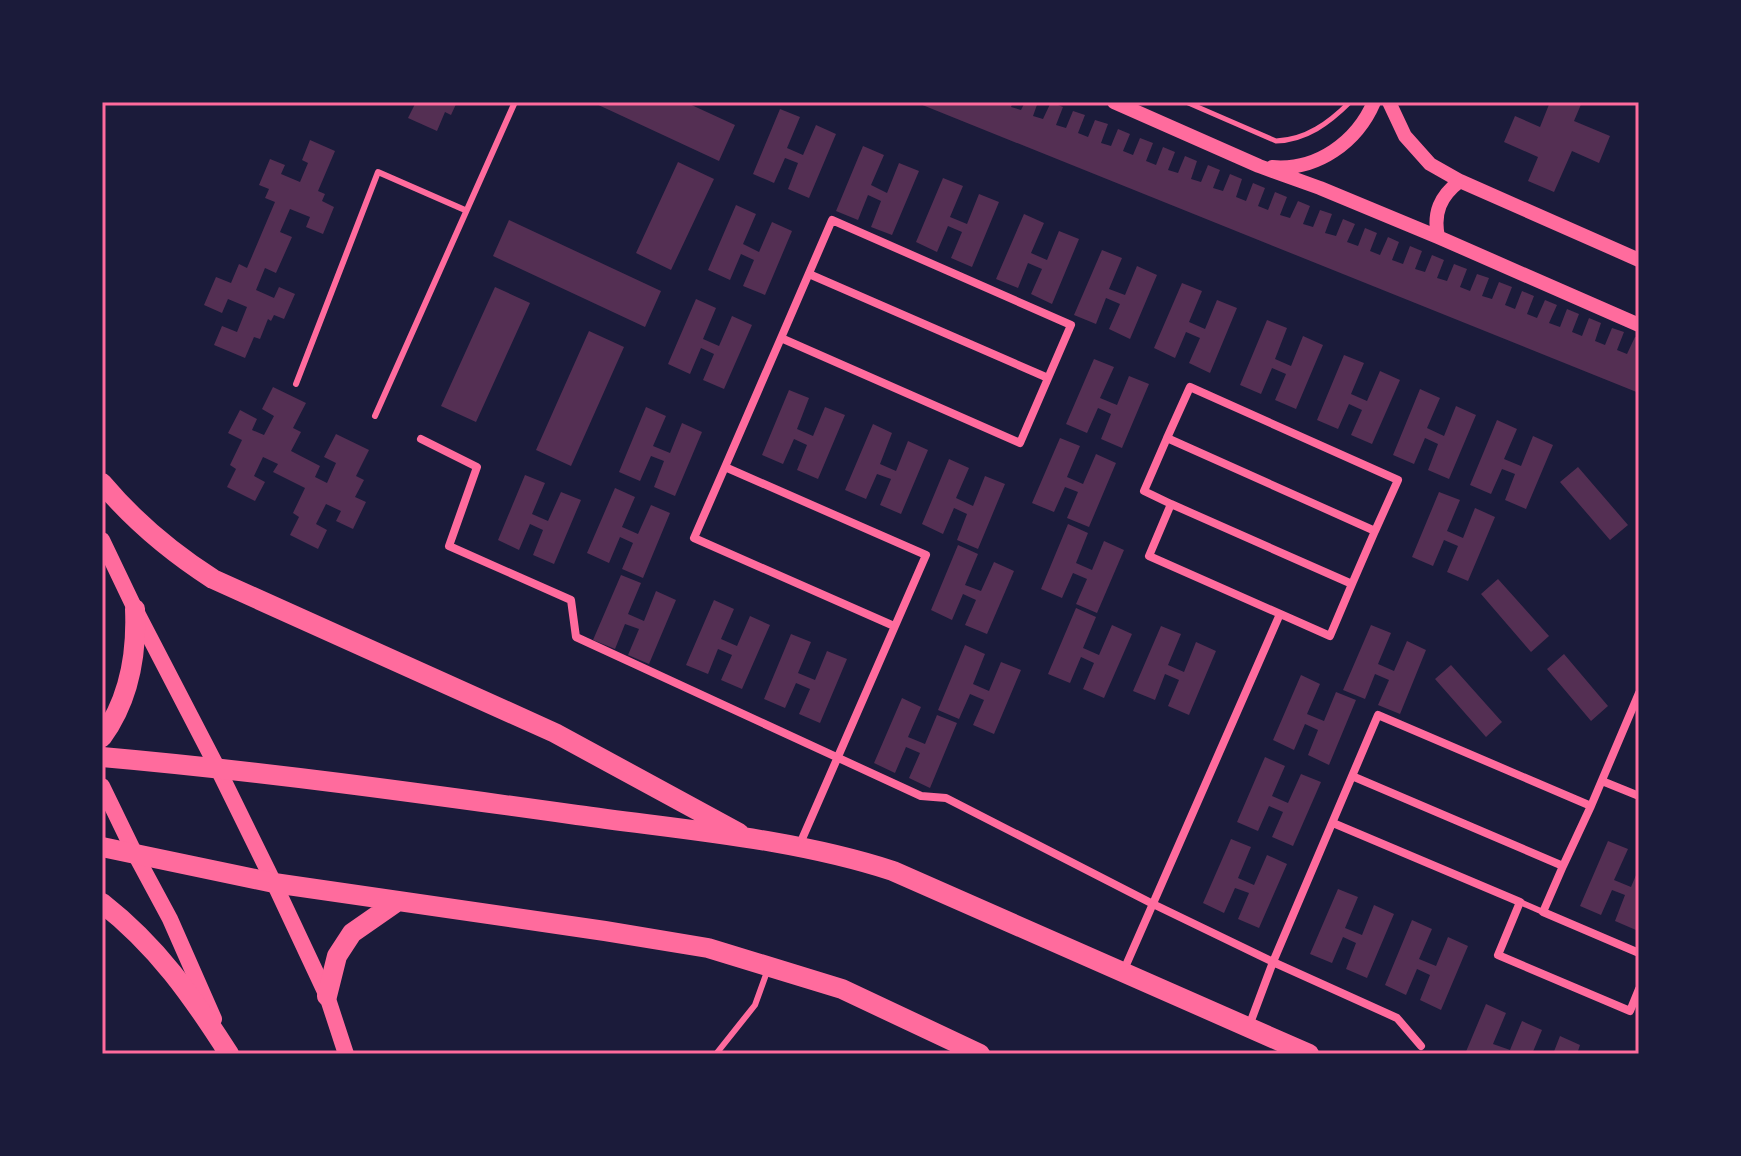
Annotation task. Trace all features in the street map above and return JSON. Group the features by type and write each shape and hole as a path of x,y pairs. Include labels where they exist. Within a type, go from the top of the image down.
{"main road":[{"path":"102,483 141,525 213,579 555,733 750,839"},
{"path":"102,540 274,883 327,996 346,1054"},
{"path":"102,737 128,684 135,649 135,609"},
{"path":"102,757 217,767 750,839 850,857 893,871 1309,1054"},
{"path":"102,786 170,919 229,1054"},
{"path":"102,847 274,883 708,948 842,989 980,1054"},
{"path":"327,996 337,956 352,933 398,901"},
{"path":"102,903 139,935 169,967 229,1054"}],"street":[{"path":"1114,102 1259,166 1438,237 1639,325"},
{"path":"1259,166 1297,166 1331,153 1359,129 1374,102"},
{"path":"1389,102 1405,136 1430,164 1460,181 1639,260"},
{"path":"1438,237 1439,205 1444,195 1460,181"},
{"path":"781,338 1020,443 1071,325 832,220 694,538 894,626"},
{"path":"809,274 1048,378"},
{"path":"1171,504 1149,556 1330,636 1398,480 1190,387 1144,491 1352,584"},
{"path":"1167,438 1375,531"},
{"path":"421,439 477,467 449,546 571,600 576,637 921,796 946,798 1153,904 1397,1018 1421,1046"},
{"path":"725,467 926,555 799,847"},
{"path":"1122,973 1280,614"},
{"path":"1639,693 1543,912 1639,953"},
{"path":"1248,1028 1378,715 1591,806"},
{"path":"1352,776 1563,866"},
{"path":"1602,781 1639,796"},
{"path":"1333,823 1520,902 1498,955 1630,1011 1639,989"}],"lane":[{"path":"375,416 515,102"},
{"path":"296,384 378,172 465,210"},
{"path":"1520,902 1543,912"},
{"path":"716,1054 755,1005 769,965"}],"path":[{"path":"1186,102 1276,141 1290,141 1315,131 1350,102"}],"building":[{"path":"416,102 457,102 451,115 445,112 437,131 408,118"},
{"path":"592,102 685,102 735,125 719,161"},
{"path":"915,102 1013,102 1011,107 1021,110 1025,102 1038,102 1033,116 1043,119 1051,102 1063,107 1056,125 1066,128 1073,111 1085,115 1078,133 1088,137 1095,120 1108,124 1101,143 1111,146 1118,129 1130,134 1123,151 1133,155 1140,138 1153,143 1146,161 1156,165 1163,147 1175,152 1168,170 1178,173 1185,156 1197,161 1191,179 1201,182 1208,165 1220,170 1213,188 1223,191 1230,174 1242,179 1236,197 1246,201 1253,183 1265,188 1258,206 1268,210 1275,192 1287,197 1280,215 1290,218 1298,201 1310,206 1303,224 1313,227 1320,210 1332,214 1325,233 1336,236 1343,219 1355,224 1347,242 1358,246 1365,228 1377,233 1370,251 1380,255 1388,237 1399,242 1392,260 1403,264 1410,246 1422,251 1415,269 1425,272 1432,255 1444,260 1437,278 1447,281 1454,264 1467,269 1460,287 1470,291 1477,274 1489,278 1482,296 1492,299 1499,282 1512,287 1505,305 1515,309 1522,291 1534,296 1527,314 1537,318 1545,300 1557,305 1549,323 1560,327 1567,309 1579,314 1572,332 1582,336 1589,318 1601,323 1595,341 1605,345 1612,328 1624,332 1617,350 1627,354 1635,337 1639,338 1639,393"},
{"path":"1550,102 1582,102 1574,121 1610,136 1599,163 1572,151 1554,192 1528,181 1538,157 1504,142 1515,116 1540,127"},
{"path":"780,109 800,117 787,148 803,155 816,125 836,134 809,198 788,189 798,163 785,158 774,183 753,174"},
{"path":"310,140 335,151 318,191 325,194 322,201 334,207 323,234 306,227 310,217 290,209 280,232 292,237 276,273 265,268 256,290 274,298 279,287 295,294 284,319 274,315 271,321 268,319 260,339 254,337 245,358 214,345 222,326 237,332 247,307 228,299 222,313 204,305 216,277 231,283 239,264 247,268 275,202 265,198 269,189 259,185 270,159 285,165 281,174 300,182 308,163 302,160"},
{"path":"863,146 884,155 871,185 887,193 899,163 919,171 892,235 871,227 881,201 868,195 858,220 836,211"},
{"path":"678,162 714,179 671,270 636,253"},
{"path":"943,178 963,186 950,217 967,224 979,194 999,202 972,267 951,258 962,232 948,226 937,252 916,242"},
{"path":"736,205 756,214 743,244 759,252 772,222 792,231 765,295 743,286 754,260 741,254 730,280 708,270"},
{"path":"1024,214 1044,223 1031,253 1047,260 1059,231 1079,239 1052,304 1031,294 1042,269 1028,263 1018,288 996,279"},
{"path":"509,220 661,291 645,327 493,256"},
{"path":"1102,250 1122,258 1109,289 1125,295 1137,266 1157,275 1130,339 1109,329 1120,304 1106,298 1096,324 1074,315"},
{"path":"1182,283 1202,291 1189,322 1205,329 1217,300 1237,308 1210,373 1189,363 1200,338 1186,332 1175,358 1154,348"},
{"path":"495,287 530,303 476,422 441,406"},
{"path":"696,299 716,308 703,339 719,346 732,316 752,325 724,389 703,380 714,354 701,348 690,374 668,364"},
{"path":"1267,320 1287,328 1275,359 1291,366 1303,336 1323,345 1296,409 1275,400 1286,374 1272,368 1261,394 1240,385"},
{"path":"589,331 624,347 571,466 536,450"},
{"path":"1344,355 1364,363 1351,394 1367,401 1380,371 1400,380 1372,444 1351,435 1362,410 1349,404 1338,429 1317,420"},
{"path":"1094,359 1114,367 1100,398 1117,405 1129,376 1149,384 1122,448 1101,439 1111,414 1098,408 1087,433 1066,424"},
{"path":"273,387 306,403 293,428 301,432 291,451 320,466 315,477 327,483 336,463 324,457 336,434 369,450 356,476 364,480 355,497 366,502 353,529 336,521 341,511 326,504 316,524 327,530 318,549 290,535 299,517 293,513 305,488 273,472 278,464 263,457 254,476 265,482 255,501 227,487 236,469 230,465 242,440 228,433 240,410 257,419 252,430 264,435 274,416 262,409"},
{"path":"1420,389 1440,398 1427,428 1444,436 1456,406 1476,415 1449,479 1428,470 1438,444 1425,438 1414,464 1393,455"},
{"path":"789,390 809,398 797,429 813,436 825,407 845,415 818,479 797,470 807,445 794,439 783,464 762,455"},
{"path":"646,407 666,416 653,446 670,453 682,423 702,432 675,496 654,487 664,461 651,456 640,481 619,472"},
{"path":"1497,420 1517,429 1504,459 1521,466 1533,436 1553,445 1526,509 1505,500 1515,474 1502,469 1491,494 1470,485"},
{"path":"873,424 892,433 880,464 896,471 908,441 928,450 901,514 880,505 891,479 877,474 866,499 845,490"},
{"path":"1060,438 1080,446 1067,477 1083,484 1096,454 1116,463 1089,527 1067,518 1078,492 1065,487 1054,512 1032,503"},
{"path":"949,459 969,468 956,498 973,506 985,476 1005,484 978,549 957,540 967,514 954,508 943,534 922,524"},
{"path":"1578,467 1628,525 1610,540 1560,482"},
{"path":"525,475 545,483 532,514 548,521 561,492 581,500 554,564 533,555 543,530 530,524 519,550 498,540"},
{"path":"615,488 635,497 622,527 638,534 651,505 670,513 643,578 622,569 633,543 620,537 609,563 587,553"},
{"path":"1439,492 1460,500 1447,531 1463,538 1475,508 1495,517 1468,581 1447,572 1458,546 1444,540 1433,566 1412,557"},
{"path":"1068,524 1088,533 1076,563 1092,570 1104,541 1124,550 1097,613 1076,604 1087,579 1073,573 1062,598 1041,589"},
{"path":"958,545 978,554 965,585 981,591 994,562 1014,571 987,634 965,625 976,600 963,594 952,620 931,610"},
{"path":"621,575 641,583 628,614 644,621 656,591 676,600 649,664 628,655 639,629 625,624 615,649 593,640"},
{"path":"1498,579 1549,636 1531,652 1481,594"},
{"path":"714,600 734,609 721,639 737,646 750,616 770,625 742,689 721,680 732,655 718,649 708,674 686,665"},
{"path":"1076,608 1096,617 1083,648 1099,655 1112,625 1132,634 1104,698 1083,689 1094,663 1081,657 1070,683 1048,674"},
{"path":"1371,625 1391,633 1378,664 1394,671 1407,641 1426,650 1400,714 1378,705 1389,680 1375,674 1365,699 1343,690"},
{"path":"1161,626 1181,634 1168,665 1184,672 1196,642 1216,651 1189,715 1168,706 1179,680 1165,674 1155,700 1133,691"},
{"path":"791,634 811,642 798,673 815,680 827,651 847,659 820,723 799,714 810,689 796,683 785,708 764,699"},
{"path":"965,645 985,654 973,684 989,691 1001,662 1021,670 994,734 973,725 984,700 970,694 959,719 938,710"},
{"path":"1564,654 1608,706 1591,721 1547,669"},
{"path":"1451,665 1502,722 1486,737 1435,679"},
{"path":"1301,675 1320,684 1307,714 1324,721 1336,692 1356,700 1329,765 1308,755 1318,730 1305,724 1294,750 1273,740"},
{"path":"902,698 921,707 908,737 925,744 937,715 957,723 930,788 909,778 920,753 906,747 895,773 874,763"},
{"path":"1265,757 1285,766 1272,796 1288,803 1301,774 1321,782 1293,846 1272,837 1283,812 1269,806 1258,831 1237,822"},
{"path":"1231,839 1251,847 1238,878 1254,885 1267,855 1287,864 1259,928 1238,919 1249,893 1235,888 1224,913 1203,903"},
{"path":"1608,841 1628,849 1614,880 1631,887 1639,868 1639,923 1636,930 1615,921 1625,895 1612,890 1601,915 1580,906"},
{"path":"1338,889 1358,897 1345,928 1362,935 1374,905 1394,914 1367,978 1346,969 1356,943 1343,937 1332,963 1310,954"},
{"path":"1412,920 1432,929 1419,959 1436,966 1448,937 1468,946 1441,1010 1420,1000 1430,975 1417,969 1406,995 1385,985"},
{"path":"1486,1004 1506,1013 1493,1044 1510,1050 1522,1021 1542,1030 1532,1054 1465,1054"},
{"path":"1560,1036 1580,1045 1577,1054 1553,1054"}]}
